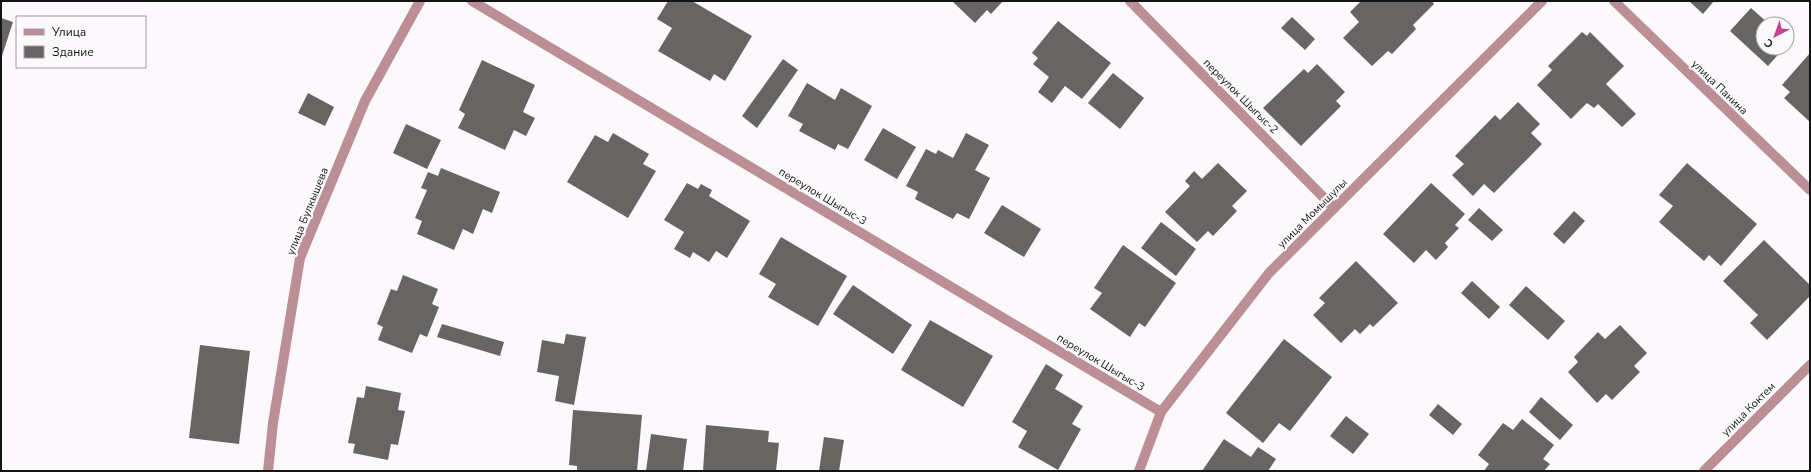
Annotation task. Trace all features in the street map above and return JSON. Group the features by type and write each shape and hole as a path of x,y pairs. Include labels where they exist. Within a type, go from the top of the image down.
{"street":[{"name":"улица Булкышева","path":"268,471 273,423 300,258 365,101 420,1"},
{"name":"переулок Шыгыс-3","path":"472,1 1161,412"},
{"name":"переулок Шыгыс-2","path":"1130,1 1334,208"},
{"name":"улица Момышулы","path":"1139,471 1161,412 1269,273 1542,1"},
{"name":"улица Панина","path":"1614,1 1810,190"},
{"name":"улица Коктем","path":"1704,471 1810,365"}],"building":[{"path":"668,1 692,1 752,36 725,81 714,74 710,81 658,51 672,28 657,19"},
{"path":"952,1 1003,1 991,14 987,10 975,23"},
{"path":"1361,1 1432,1 1434,4 1413,25 1416,29 1392,54 1388,51 1372,66 1343,38 1359,22 1350,12"},
{"path":"1689,1 1714,1 1703,14"},
{"path":"1751,8 1760,16 1755,16 1755,54 1730,31"},
{"path":"1292,17 1315,39 1305,50 1281,28"},
{"path":"1,18 13,22 1,59"},
{"path":"1058,21 1111,63 1082,99 1065,86 1052,103 1038,92 1049,77 1033,64 1038,58 1032,53"},
{"path":"1582,32 1587,36 1590,32 1624,66 1606,84 1636,114 1622,127 1598,104 1594,108 1587,103 1571,119 1537,85 1552,70 1548,66"},
{"path":"1810,53 1810,122 1784,98 1790,92 1782,85"},
{"path":"1757,56 1777,56 1768,66"},
{"path":"783,59 798,70 757,128 742,116"},
{"path":"482,60 535,85 523,112 535,118 526,136 514,130 505,150 458,128 465,114 459,110"},
{"path":"1317,64 1345,92 1336,101 1341,106 1301,146 1263,108 1304,69 1308,73"},
{"path":"1113,73 1144,98 1120,129 1088,103"},
{"path":"807,83 835,100 841,88 872,106 848,149 838,144 835,150 799,131 803,124 788,116"},
{"path":"308,93 334,107 325,126 298,113"},
{"path":"1518,102 1540,124 1531,133 1542,144 1494,193 1484,184 1473,196 1452,175 1464,164 1455,156 1495,115 1500,120"},
{"path":"406,124 441,140 427,169 393,153"},
{"path":"883,128 916,147 897,179 864,160"},
{"path":"613,133 649,154 643,164 656,171 628,218 567,182 595,135 608,142"},
{"path":"966,133 989,145 975,170 990,178 969,219 957,213 953,219 915,199 918,192 906,186 926,149 936,154 938,150 953,158"},
{"path":"1218,163 1247,191 1232,206 1237,211 1213,236 1208,231 1197,242 1165,212 1190,186 1185,181 1194,171 1202,179"},
{"path":"1687,163 1757,224 1721,266 1709,255 1704,261 1659,222 1673,206 1659,195"},
{"path":"441,168 500,192 492,213 483,209 473,234 463,229 454,250 417,234 422,221 415,218 427,190 421,188 428,172 438,176"},
{"path":"687,183 698,189 701,184 712,190 709,196 750,221 727,258 716,251 709,262 693,252 690,258 674,249 684,232 664,220"},
{"path":"1431,183 1465,214 1455,225 1459,228 1445,243 1448,247 1436,260 1426,250 1414,263 1383,234"},
{"path":"1002,205 1041,229 1024,257 984,233"},
{"path":"1479,208 1503,230 1492,241 1468,220"},
{"path":"1574,211 1585,221 1564,244 1553,234"},
{"path":"1161,222 1196,249 1176,276 1141,248"},
{"path":"781,237 847,276 818,326 768,297 776,284 759,274"},
{"path":"1764,240 1810,285 1810,296 1767,340 1750,323 1758,315 1723,281"},
{"path":"1123,245 1176,283 1145,327 1139,323 1130,337 1090,309 1102,293 1094,288"},
{"path":"1356,261 1398,303 1373,327 1370,324 1360,334 1355,329 1341,343 1313,315 1325,303 1319,298"},
{"path":"403,275 438,289 432,304 439,307 427,337 420,334 412,353 378,340 383,327 377,324 391,289 397,291"},
{"path":"1472,281 1500,307 1489,319 1461,293"},
{"path":"853,285 912,325 893,354 833,314"},
{"path":"1526,286 1565,321 1548,340 1509,305"},
{"path":"930,320 993,356 963,407 901,370"},
{"path":"442,324 504,342 500,356 437,337"},
{"path":"1620,325 1647,353 1634,366 1640,372 1612,400 1606,394 1597,403 1568,372 1578,362 1574,357 1598,332 1605,339"},
{"path":"566,334 586,337 574,405 555,401 559,376 537,372 542,340 564,344"},
{"path":"1284,339 1332,377 1290,431 1279,423 1263,443 1226,413"},
{"path":"200,345 250,351 239,444 189,438"},
{"path":"1046,364 1063,375 1055,389 1083,406 1072,424 1081,429 1058,470 1018,447 1027,431 1012,422"},
{"path":"366,386 401,393 398,410 405,411 398,445 391,444 388,460 353,453 355,444 348,443 357,397 364,398"},
{"path":"1541,397 1573,425 1560,440 1529,412"},
{"path":"1438,404 1462,424 1453,435 1429,415"},
{"path":"573,410 642,415 637,471 577,471 577,466 569,465"},
{"path":"1346,416 1369,434 1353,454 1330,436"},
{"path":"1522,419 1554,445 1543,459 1550,464 1544,471 1484,471 1489,464 1478,455 1503,423 1513,430"},
{"path":"706,425 769,431 768,442 779,443 776,471 703,471"},
{"path":"651,434 687,439 683,471 646,471"},
{"path":"824,437 844,440 839,471 819,471"},
{"path":"1224,439 1251,457 1258,447 1276,459 1268,471 1202,471"}]}
